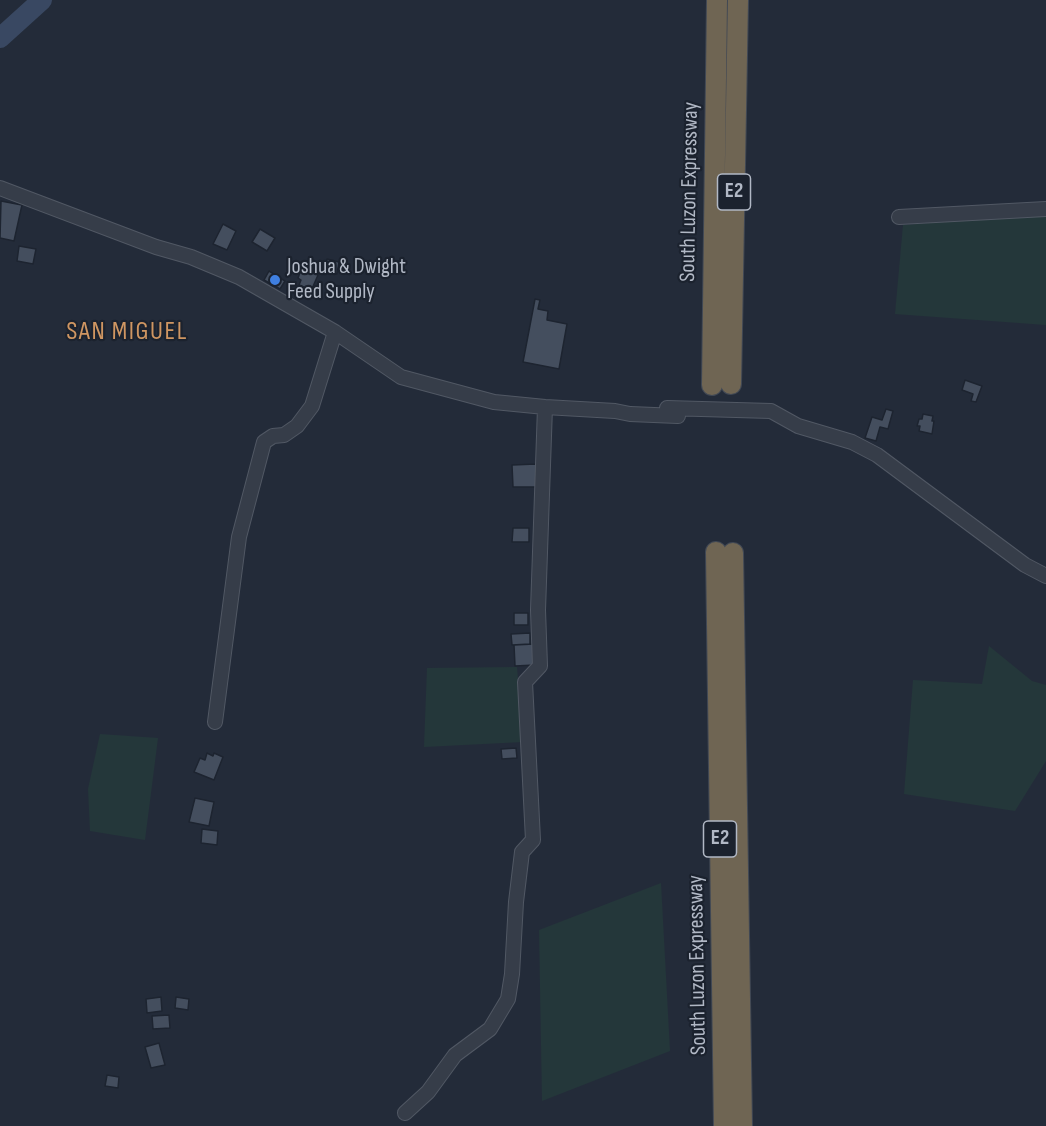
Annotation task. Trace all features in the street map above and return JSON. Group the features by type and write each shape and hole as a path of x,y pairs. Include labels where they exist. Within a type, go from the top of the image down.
{"highway":[{"name":"South Luzon Expressway","path":"717,0 722,385 738,0"},
{"name":"South Luzon Expressway","path":"724,1126 724,552 742,1126"}],"street":[{"path":"0,188 156,247 191,257 239,277 335,332 401,377 494,402 678,416"},
{"path":"899,217 1046,208"},
{"path":"215,722 239,537 264,442 273,436 284,435 297,426 312,406 335,332"},
{"path":"405,1113 428,1092 455,1055 490,1029 508,999 522,852 533,840 525,682 540,666 538,610 545,407"},
{"path":"648,414 658,408 771,411 798,426 852,442 877,455 1025,564 1046,576"}],"shaded area":[{"path":"1046,215 1046,325 895,314 903,225"},
{"path":"989,646 1032,681 1046,685 1046,761 1015,811 904,794 913,680 982,684"},
{"path":"517,667 523,742 424,747 427,668"},
{"path":"100,734 158,738 145,840 90,831 88,789"},
{"path":"661,883 670,1051 542,1101 539,930"}],"building":[{"path":"1,201 22,205 14,241 0,238"},
{"path":"223,224 236,231 227,250 213,244"},
{"path":"260,229 275,238 267,251 252,242"},
{"path":"19,246 36,249 33,264 17,261"},
{"path":"327,259 339,262 337,274 325,271"},
{"path":"302,267 318,275 311,291 299,285 301,280 298,278"},
{"name":"Joshua & Dwight Feed Supply","path":"269,271 285,281 280,289 264,280"},
{"path":"535,299 540,300 538,309 548,311 547,320 567,324 559,369 523,362"},
{"path":"965,380 982,386 976,402 971,401 973,394 962,390"},
{"path":"886,409 893,411 888,429 880,427 876,441 865,438 872,417 882,420"},
{"path":"923,414 933,416 932,434 919,431 920,426 917,426"},
{"path":"536,464 537,487 513,487 512,465"},
{"path":"513,528 529,528 529,542 512,542"},
{"path":"514,613 528,613 528,625 514,625"},
{"path":"530,633 530,644 512,645 511,634"},
{"path":"534,644 535,665 515,666 514,645"},
{"path":"516,748 517,758 502,759 501,749"},
{"path":"207,753 223,757 214,780 194,772 200,758 205,760"},
{"path":"195,798 214,802 209,826 189,822"},
{"path":"202,829 218,831 217,845 201,843"},
{"path":"161,997 162,1011 147,1013 146,999"},
{"path":"176,997 189,999 188,1010 175,1008"},
{"path":"169,1015 170,1028 153,1029 152,1016"},
{"path":"159,1043 165,1065 151,1068 145,1047"},
{"path":"107,1075 119,1077 118,1088 105,1086"}],"waterway":[{"path":"0,38 42,0"}],"place":[{"name":"Joshua & Dwight Feed Supply","path":"275,280"}],"district":[{"name":"SAN MIGUEL","path":"127,332"}]}
